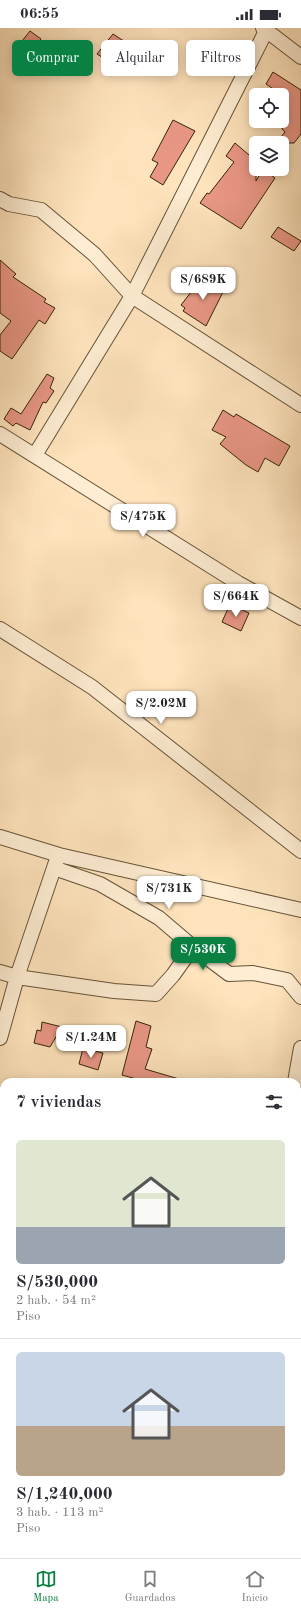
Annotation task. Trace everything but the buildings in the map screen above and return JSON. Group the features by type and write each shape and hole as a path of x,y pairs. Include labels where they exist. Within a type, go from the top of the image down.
{"street":[{"path":"35,455 132,296 265,29 301,57"},
{"path":"0,199 9,204 41,210 96,255 132,296 301,404"},
{"path":"0,434 238,583 301,618"},
{"path":"0,629 92,687 301,851"},
{"path":"0,837 100,884 159,918 193,947 229,974 253,974 286,980 301,998"},
{"path":"56,862 301,910"},
{"path":"0,1038 17,977 56,862"},
{"path":"0,972 17,977 114,991 156,994 173,975 193,947"},
{"path":"296,1078 301,1048"}]}
